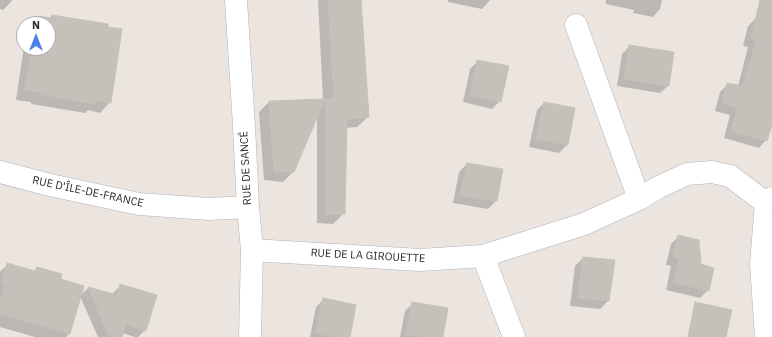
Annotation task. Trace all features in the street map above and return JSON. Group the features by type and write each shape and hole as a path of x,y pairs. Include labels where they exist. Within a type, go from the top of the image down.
{"street":[{"name":"RUE DE SANCÉ","path":"236,0 248,207 252,250 250,337"},
{"path":"576,25 639,199"},
{"name":"RUE D'ÎLE-DE-FRANCE","path":"0,172 50,185 139,204 209,209 248,207"},
{"name":"RUE DE LA GIROUETTE","path":"252,250 420,260 483,256 584,224 639,199 659,187 687,174 712,172 730,176 769,200"},
{"path":"766,337 761,264 769,200"},
{"path":"483,256 514,337"}],"building":[{"path":"328,0 361,0 369,117 347,119 345,214 326,214 326,99 334,99"},
{"path":"760,0 772,0 772,125 767,141 731,131 738,108 722,103 727,83 743,86 756,40 751,38"},
{"path":"52,15 108,24 108,27 122,29 111,103 97,100 96,104 25,90 31,56 56,56 56,16"},
{"path":"629,45 674,52 669,86 624,79"},
{"path":"477,60 509,66 501,102 470,95"},
{"path":"325,99 294,172 274,171 269,101"},
{"path":"544,102 575,108 568,145 536,139"},
{"path":"467,163 503,169 497,201 460,195"},
{"path":"678,235 699,240 701,264 714,268 709,291 673,282 679,259 673,257"},
{"path":"583,257 615,260 609,301 578,298"},
{"path":"7,263 35,271 37,267 62,274 61,279 84,286 70,334 0,314 0,301 5,284 2,283"},
{"path":"120,284 157,295 146,331 126,324 122,337 109,337 88,287 117,295"},
{"path":"323,298 356,305 350,337 334,337 316,333"},
{"path":"412,302 448,308 443,337 421,337 406,334"},
{"path":"695,302 732,310 726,337 688,337"}]}
